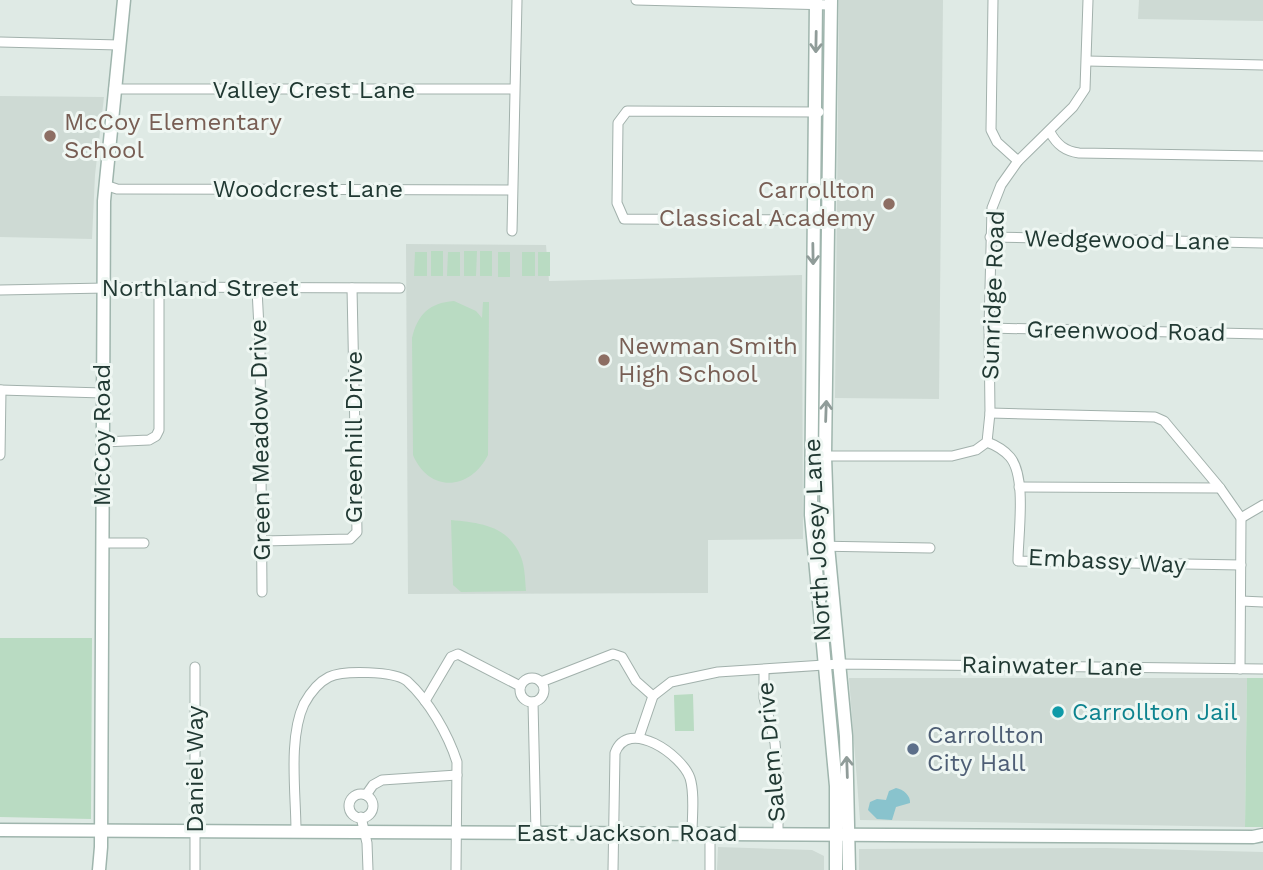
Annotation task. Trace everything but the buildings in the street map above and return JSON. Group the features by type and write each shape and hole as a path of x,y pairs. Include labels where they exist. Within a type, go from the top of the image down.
{"street":[{"name":"McCoy Road","path":"99,870 105,185 124,0"},
{"path":"512,231 517,0"},
{"path":"636,0 725,4 831,3"},
{"path":"993,0 992,133 997,142 1018,161"},
{"name":"Sunridge Road","path":"987,442 990,413 992,208 1018,161 1050,132 1081,98 1085,89 1087,61 1088,0"},
{"name":"North Josey Lane","path":"816,2 811,515 836,786 849,870"},
{"name":"North Josey Lane","path":"831,3 825,456 828,546 846,736 843,835 836,870"},
{"path":"0,43 119,45"},
{"path":"1087,61 1263,65"},
{"name":"Valley Crest Lane","path":"114,89 514,89"},
{"path":"829,219 624,219 617,203 618,124 627,111 831,112"},
{"path":"1050,132 1055,142 1063,148 1079,153 1263,156"},
{"name":"Woodcrest Lane","path":"105,185 117,189 512,190"},
{"name":"Wedgewood Lane","path":"990,237 1263,243"},
{"path":"103,442 149,440 156,436 159,430 159,287"},
{"name":"Northland Street","path":"0,290 159,287 400,288"},
{"name":"Greenhill Drive","path":"263,541 350,539 357,531 352,288"},
{"name":"Green Meadow Drive","path":"257,289 262,592"},
{"name":"Greenwood Road","path":"989,328 1263,334"},
{"path":"0,454 0,390 103,393"},
{"path":"990,413 1155,417 1164,421 1220,488 1241,518 1240,669"},
{"path":"810,456 952,456 976,450 987,442"},
{"name":"Embassy Way","path":"987,442 1011,458 1019,486 1018,561 1241,565"},
{"path":"1019,486 1220,488"},
{"path":"1241,518 1263,505"},
{"path":"102,543 144,543"},
{"path":"814,546 930,548"},
{"path":"1241,601 1263,602"},
{"path":"425,701 451,657 458,654 520,686"},
{"path":"541,682 544,689 542,697 533,702 522,698 520,686 525,680 531,678 541,682 613,654 622,657 636,681 653,696 639,737"},
{"name":"Rainwater Lane","path":"653,696 671,682 718,672 840,664 1263,669"},
{"name":"Daniel Way","path":"195,667 195,870"},
{"name":"Salem Drive","path":"764,670 764,698 775,743 778,776 778,834"},
{"path":"296,831 298,720 311,691 323,681 340,674 393,674 407,682 425,701 457,762 456,870"},
{"path":"533,702 536,833"},
{"path":"613,870 615,753 621,741 628,737 639,737 673,755 687,771 691,780 692,834"},
{"path":"366,795 373,785 382,780 457,775"},
{"path":"366,795 372,800 373,808 369,815 361,817 352,813 350,806 355,796 366,795"},
{"path":"361,817 367,843 368,870"},
{"name":"East Jackson Road","path":"0,830 1260,837"},
{"path":"710,834 710,870"}],"shaded area":[{"name":"Carrollton Classical Academy","path":"839,0 943,0 939,399 835,398"},
{"path":"1139,0 1263,0 1263,21 1138,19"},
{"name":"McCoy Elementary School","path":"0,96 104,97 95,175 92,239 0,237"},
{"name":"Newman Smith High School","path":"406,244 546,245 549,281 802,275 803,539 708,540 708,593 408,594"},
{"path":"849,678 1247,678 1245,827 860,820"},
{"path":"718,847 812,850 824,856 824,870 717,870"},
{"path":"1106,848 1263,852 1263,870 859,870 859,849"}],"green space":[{"path":"431,251 443,251 443,276 431,276"},
{"path":"464,251 477,251 476,276 464,276"},
{"path":"480,251 492,251 492,276 480,276"},
{"path":"415,252 427,252 427,276 414,276"},
{"path":"448,252 460,252 460,276 447,276"},
{"path":"498,252 510,252 510,277 498,277"},
{"path":"522,252 535,252 535,276 522,276"},
{"path":"538,252 550,252 550,276 538,276"},
{"path":"454,301 476,311 482,318 483,302 489,302 488,455 471,476 450,483 429,476 413,455 412,338 421,316 426,311 438,304"},
{"path":"451,520 492,528 509,538 522,561 526,591 461,592 453,585"},
{"path":"0,638 92,638 91,819 0,817"},
{"path":"1247,678 1263,678 1263,827 1245,827"},
{"path":"693,694 694,731 675,731 674,695"}],"water":[{"path":"896,788 906,793 910,803 896,807 892,820 877,819 868,810 870,802 877,799 886,800 889,791"}],"place":[{"name":"McCoy Elementary School","path":"50,136"},
{"name":"Carrollton Classical Academy","path":"889,204"},
{"name":"Newman Smith High School","path":"604,360"},
{"name":"Carrollton Jail","path":"1058,712"},
{"name":"Carrollton City Hall","path":"913,749"}]}
